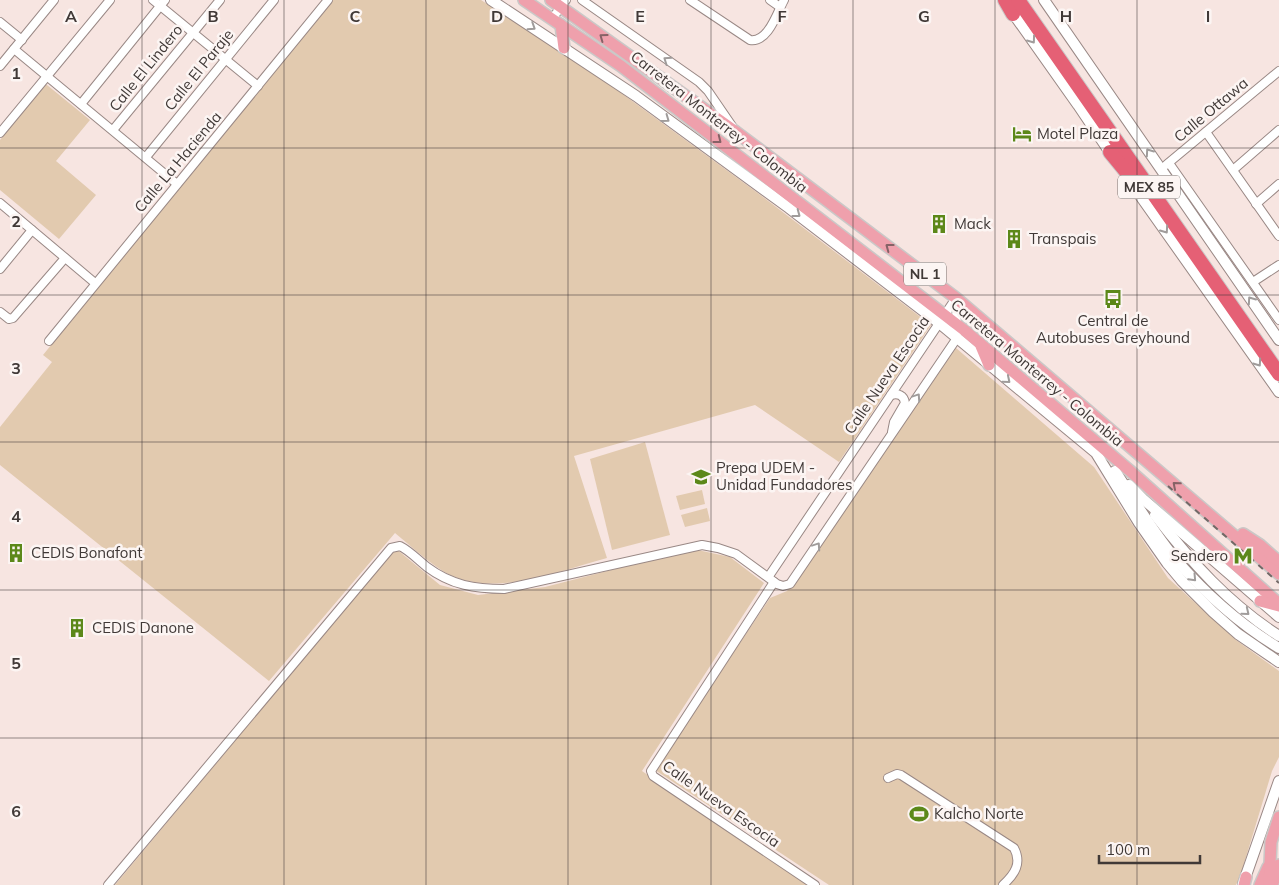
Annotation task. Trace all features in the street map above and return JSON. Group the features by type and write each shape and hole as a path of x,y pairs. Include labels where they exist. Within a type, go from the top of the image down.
{"highway":[{"path":"1004,0 1013,14"},
{"name":"MEX 85","path":"1018,0 1279,374"},
{"name":"MEX 85","path":"1030,0 1279,357"},
{"path":"1110,152 1151,201 1170,218"}],"main road":[{"name":"Carretera Monterrey - Colombia","path":"524,0 621,66 942,319 957,325 1130,470 1279,605"},
{"name":"Carretera Monterrey - Colombia","path":"559,2 736,132 956,298 1279,574"},
{"path":"556,22 564,48"},
{"path":"981,345 989,365"},
{"name":"NL 1","path":"1202,508 1260,545 1279,562"},
{"path":"1244,573 1262,581 1279,596"},
{"path":"1260,601 1279,605"},
{"path":"1260,885 1275,863 1271,842 1279,817"},
{"path":"1271,885 1279,843"}],"street":[{"path":"0,66 54,0"},
{"path":"0,133 110,0"},
{"path":"153,0 162,3 193,33 258,86"},
{"name":"Calle El Lindero","path":"113,130 220,0"},
{"name":"Calle El Paraje","path":"146,157 274,0"},
{"name":"Calle La Hacienda","path":"49,341 328,0"},
{"name":"NL 1","path":"491,0 636,96 942,319 957,338 1096,453 1138,523 1166,563 1182,581 1238,634 1279,662"},
{"path":"582,0 698,82 708,91 736,132"},
{"path":"696,1 750,40 756,41 764,36 782,4 770,0"},
{"path":"1044,0 1165,166 1233,254 1279,320"},
{"path":"556,22 559,2"},
{"path":"81,104 162,3"},
{"path":"1013,14 1279,392"},
{"path":"0,22 22,40"},
{"path":"14,49 177,184"},
{"name":"Calle Ottawa","path":"1165,166 1279,71"},
{"path":"1233,170 1279,130"},
{"path":"1206,132 1279,236"},
{"path":"1165,166 1223,260 1277,334"},
{"path":"1256,204 1279,184"},
{"path":"0,203 95,283"},
{"path":"0,269 32,230"},
{"path":"1223,260 1233,254"},
{"path":"0,312 9,319 13,318 65,258"},
{"path":"1253,282 1279,265"},
{"path":"108,885 391,548 400,546 447,579 461,585 485,589 504,589 702,545 736,554 780,585 788,585 793,581 957,338 956,298"},
{"name":"Calle Nueva Escocia","path":"815,885 654,776 651,771 891,394 956,298"},
{"path":"891,394 900,394 905,403 894,422 891,437"},
{"path":"1096,453 1143,499 1279,617"},
{"path":"1113,468 1155,532 1195,580 1232,614 1279,648"},
{"path":"1143,499 1179,547 1208,579 1245,612 1279,636"},
{"path":"888,778 897,774 901,775 1014,848 1018,857 1018,864 1015,872 1003,885"},
{"path":"1244,882 1279,781"}],"shaded area":[{"path":"333,0 481,0 609,84 755,191 931,325 839,462 755,405 574,456 607,558 529,580 509,583 469,581 443,571 395,533 269,681 0,465 0,427 52,362 43,355"},
{"path":"45,85 90,120 56,161 96,195 59,239 0,190 0,140"},
{"path":"956,348 1094,467 1168,578 1236,640 1279,671 1279,757 1272,771 1236,885 829,885 655,770 770,598 787,591"},
{"path":"645,442 670,535 612,550 590,459"},
{"path":"702,490 705,504 680,510 676,496"},
{"path":"707,508 710,521 685,527 681,515"},
{"path":"395,548 440,585 478,595 545,587 693,549 730,557 764,583 642,771 808,885 115,885"}],"railway":[{"path":"1168,486 1279,583"}],"place":[{"name":"Motel Plaza","path":"1022,134"},
{"name":"Mack","path":"939,224"},
{"name":"Transpais","path":"1014,239"},
{"name":"Central de Autobuses Greyhound","path":"1113,299"},
{"name":"Prepa UDEM - Unidad Fundadores","path":"701,477"},
{"name":"CEDIS Bonafont","path":"16,553"},
{"name":"Sendero","path":"1243,556"},
{"name":"CEDIS Danone","path":"77,628"},
{"name":"Kalcho Norte","path":"919,814"}]}
